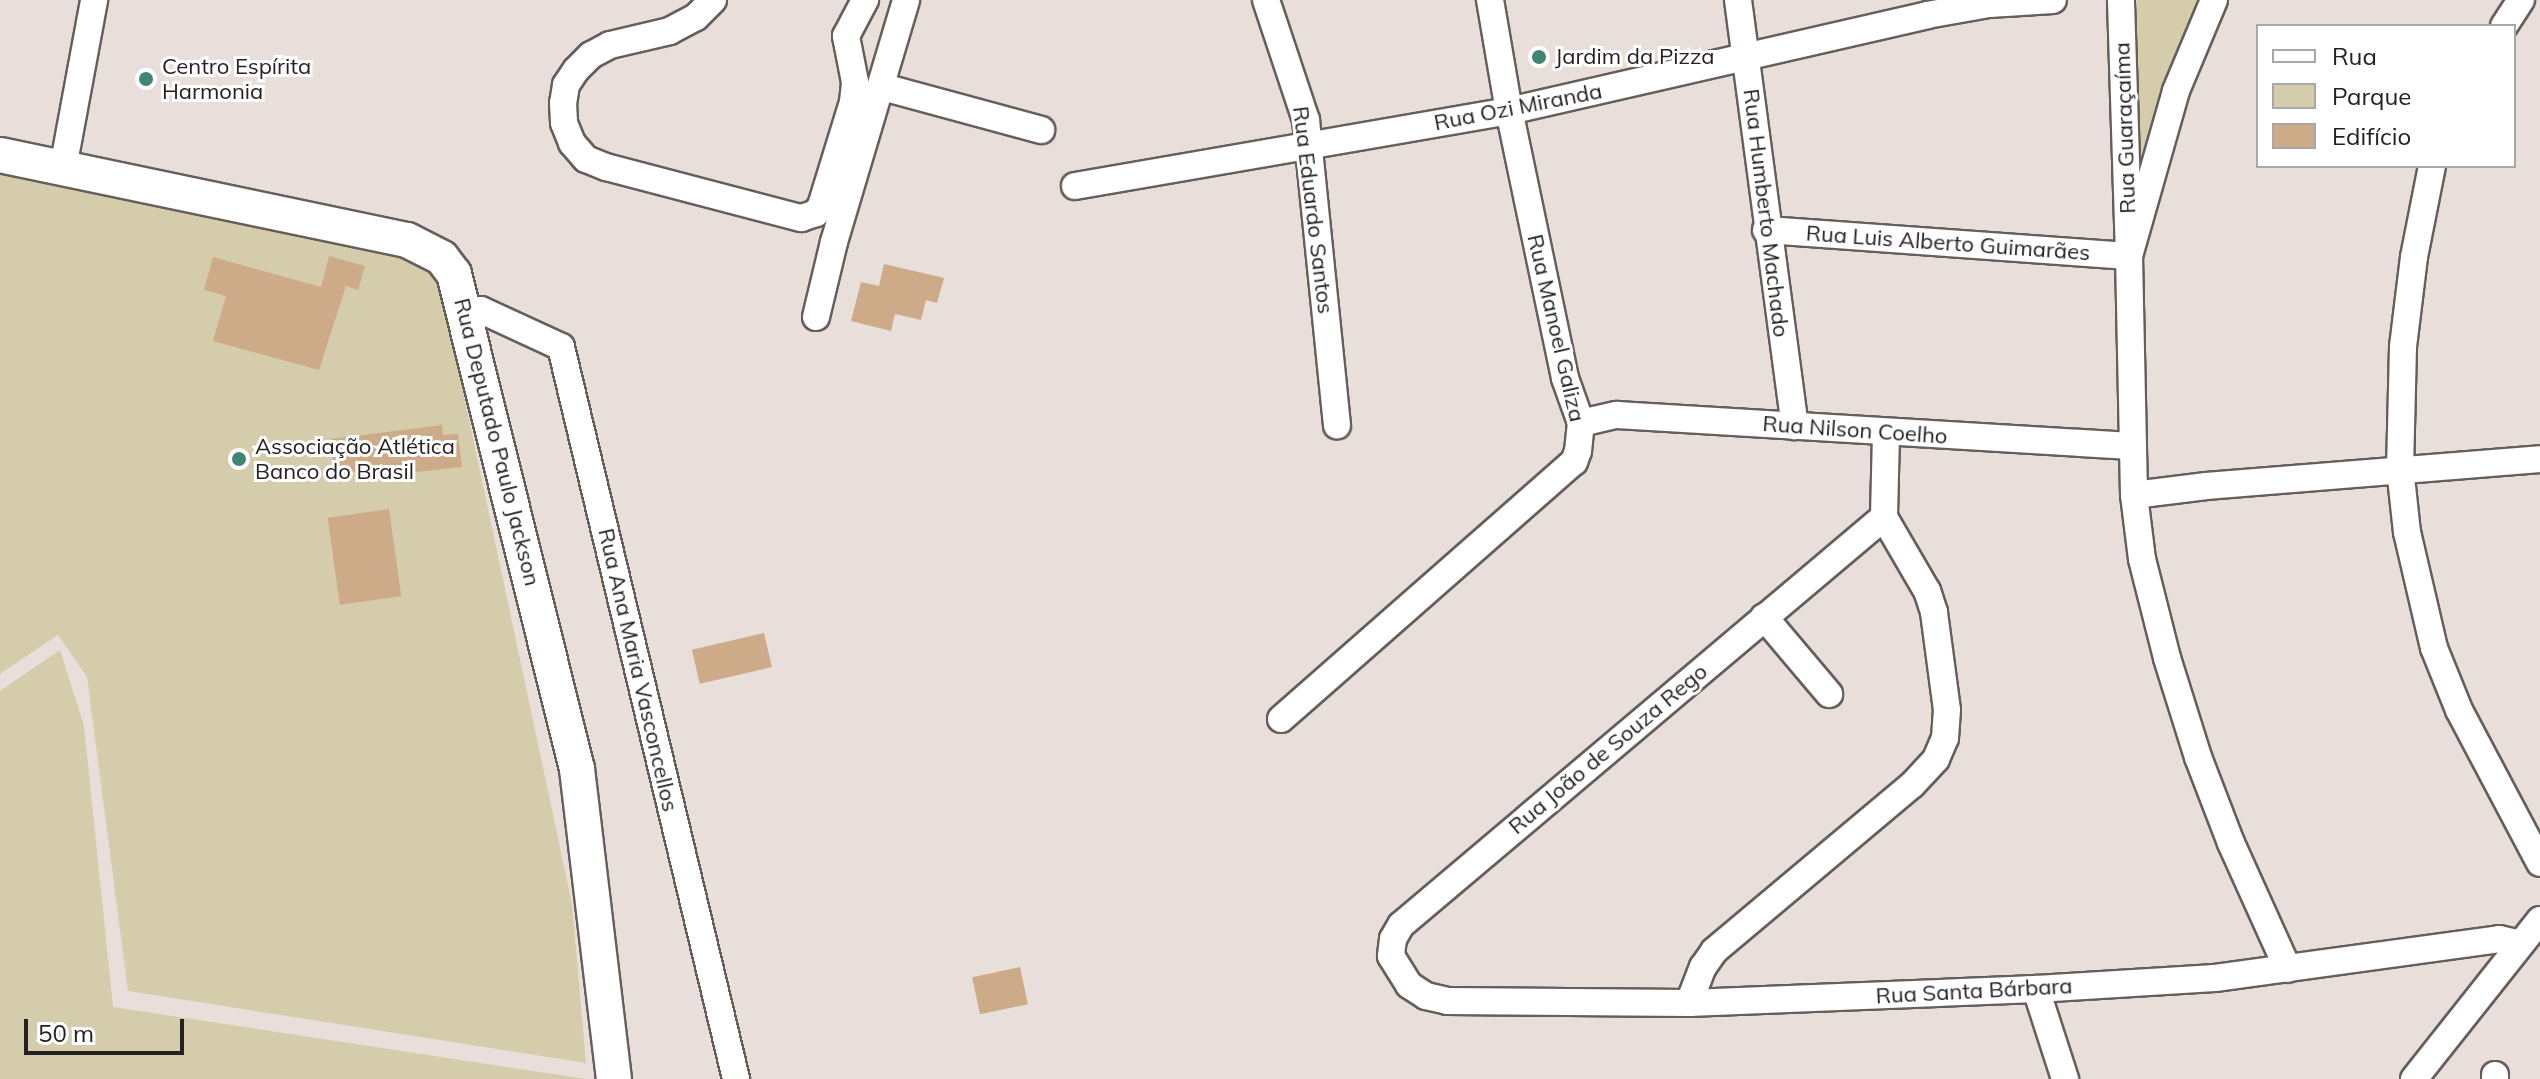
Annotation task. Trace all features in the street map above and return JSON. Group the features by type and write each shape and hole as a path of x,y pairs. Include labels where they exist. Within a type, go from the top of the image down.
{"main road":[{"name":"Rua Deputado Paulo Jackson","path":"0,155 416,243 442,258 454,274 473,311 577,769 614,1079"}],"street":[{"path":"63,168 94,0"},
{"path":"713,0 696,17 670,31 610,45 591,55 576,70 566,85 563,103 564,123 572,143 586,159 606,167 801,218 816,213 821,206 853,102 855,82 846,36 865,0"},
{"path":"816,317 834,242 883,87 906,0"},
{"name":"Rua Eduardo Santos","path":"1266,0 1299,96 1310,147 1337,425"},
{"name":"Rua Manoel Galiza","path":"1281,719 1574,462 1581,423 1565,378 1509,111 1490,0"},
{"name":"Rua Humberto Machado","path":"1738,0 1766,230 1795,426"},
{"name":"Rua Ozi Miranda","path":"1075,186 1509,111 1927,15 1989,4 2053,0"},
{"name":"Rua Guaraçaíma","path":"2121,0 2131,446 2142,559 2167,658 2198,757 2231,843 2288,969"},
{"path":"2129,256 2176,91 2214,0"},
{"path":"2505,24 2521,0"},
{"path":"883,87 1041,130"},
{"path":"2432,168 2416,242 2403,347 2400,468 2407,532 2434,648 2459,710 2540,863"},
{"name":"Rua Luis Alberto Guimarães","path":"1766,230 2129,256"},
{"name":"Rua Ana Maria Vasconcellos","path":"473,311 561,347 736,1079"},
{"name":"Rua Nilson Coelho","path":"1581,423 1617,415 1886,434 2131,446"},
{"path":"1689,1003 1703,967 1714,951 1912,785 1936,759 1945,738 1947,710 1934,612 1927,591 1884,517 1886,434"},
{"path":"2134,495 2400,468 2540,459"},
{"name":"Rua João de Souza Rego","path":"1426,996 1409,985 1391,956 1393,939 1401,925 1884,517"},
{"path":"1764,617 1829,694"},
{"path":"2414,1079 2540,920"},
{"name":"Rua Santa Bárbara","path":"1426,996 1447,1001 1689,1003 2036,989 2215,978 2499,939 2520,944"},
{"path":"2036,989 2065,1079"}],"green space":[{"path":"2137,0 2199,0 2173,63 2139,176"},
{"name":"Associação Atlética Banco do Brasil","path":"0,171 418,256 440,283 572,904 586,1063 128,991 87,677 58,635 0,674"},
{"path":"60,650 84,726 113,1007 586,1079 0,1079 0,691"}],"building":[{"path":"329,256 365,266 358,290 346,286 319,370 213,341 226,296 204,290 213,257 321,287"},
{"path":"884,264 944,278 937,303 926,300 921,320 895,314 891,331 851,321 861,282 879,286"},
{"path":"442,425 443,435 458,434 462,467 397,474 396,468 334,474 331,439"},
{"path":"389,509 401,596 340,605 328,518"},
{"path":"764,633 772,667 700,684 692,650"},
{"path":"1020,967 1028,1004 980,1014 972,977"}],"place":[{"name":"Jardim da Pizza","path":"1539,57"},
{"name":"Centro Espírita Harmonia","path":"146,79"},
{"name":"Associação Atlética Banco do Brasil","path":"239,459"}]}
